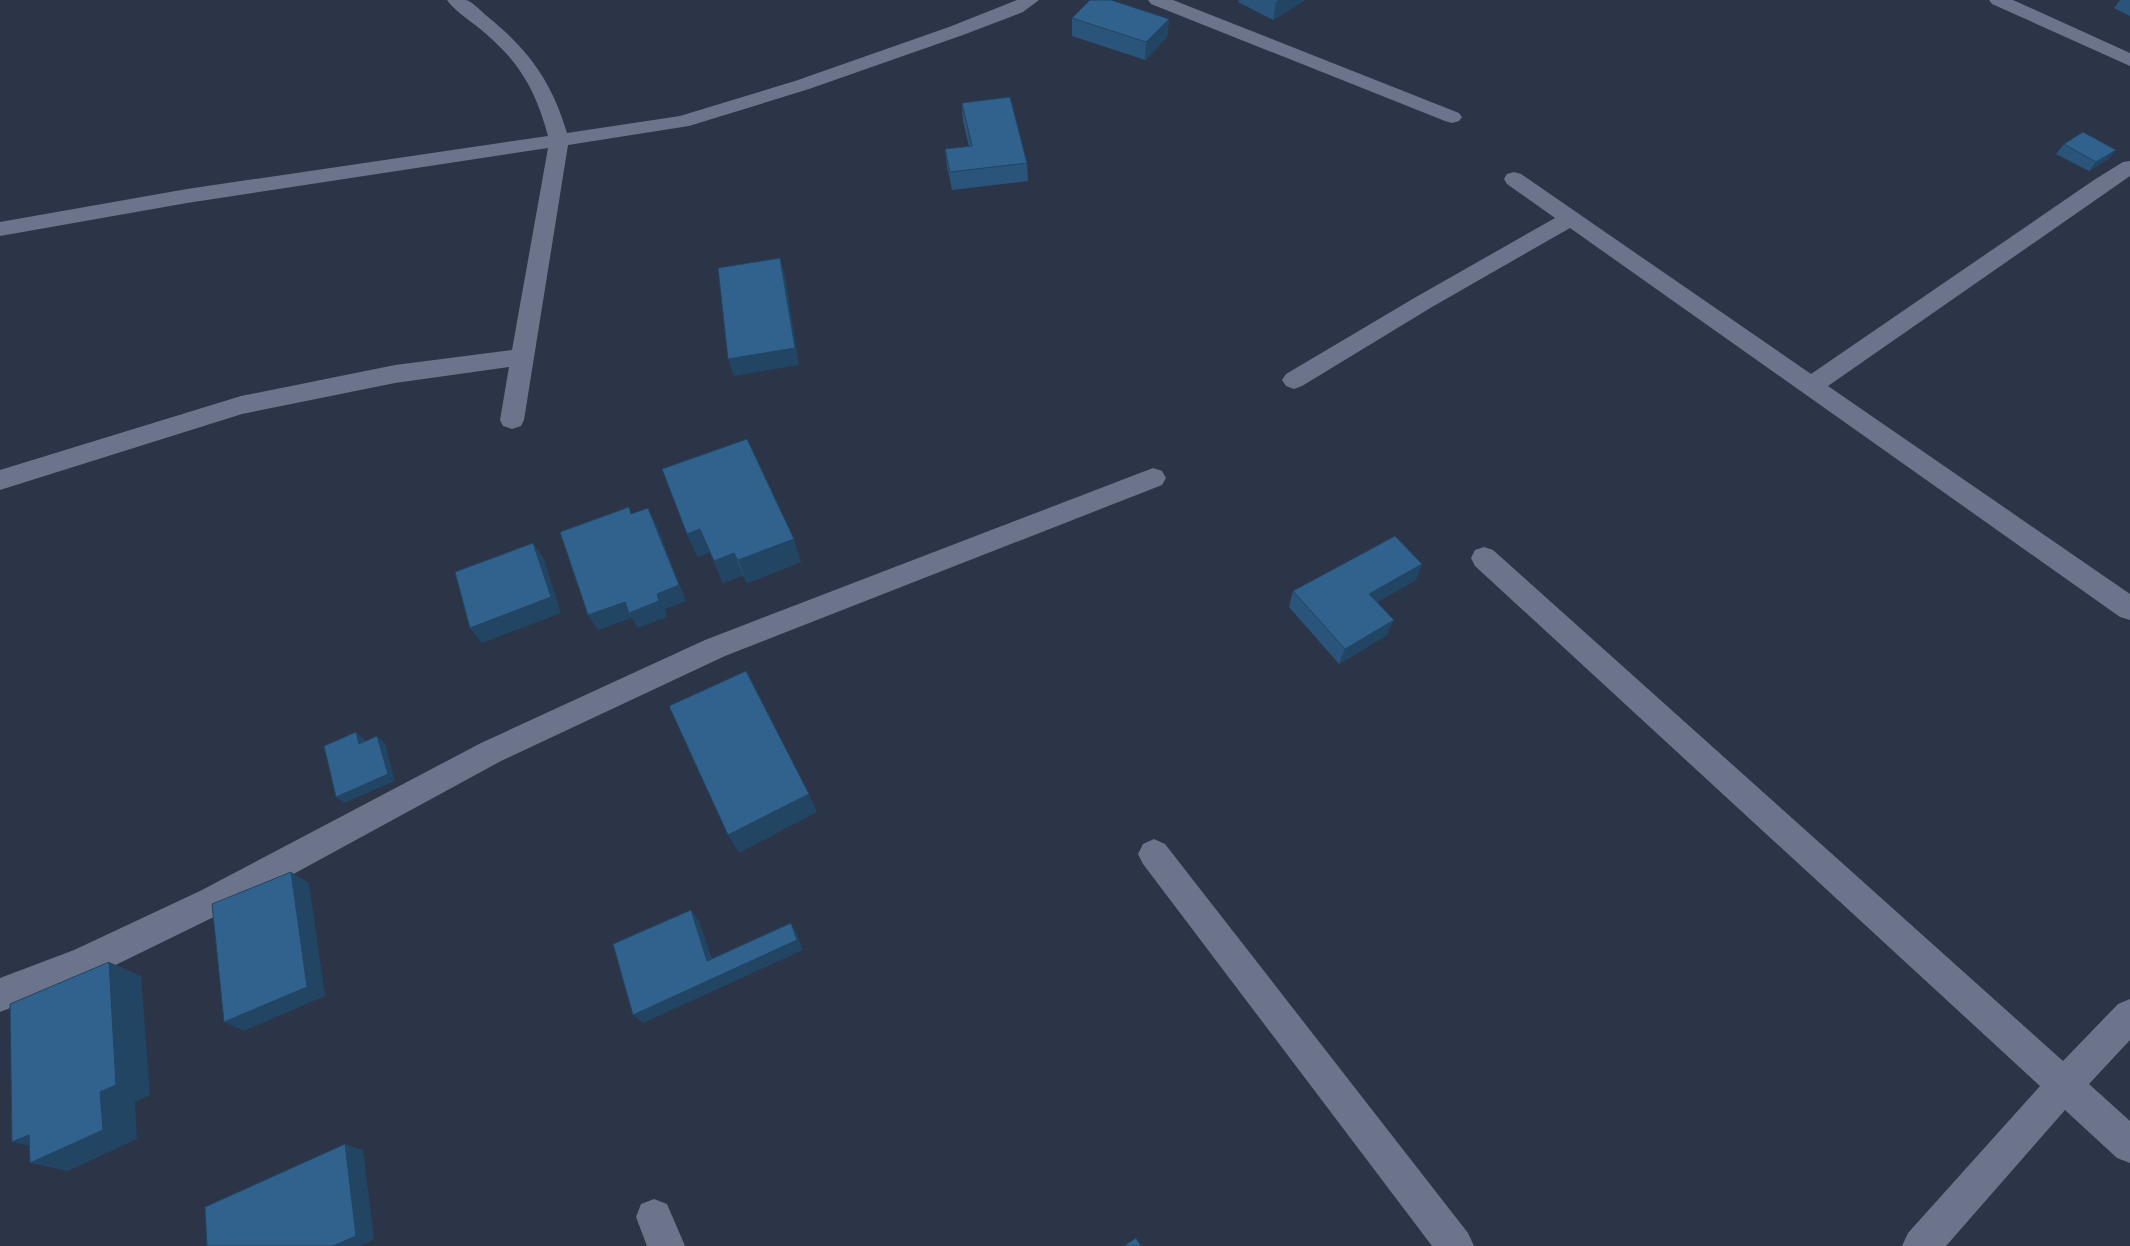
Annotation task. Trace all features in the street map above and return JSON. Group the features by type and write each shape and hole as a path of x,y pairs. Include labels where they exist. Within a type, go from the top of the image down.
{"street":[{"path":"456,0 489,25 528,67 550,108 559,141 512,420"},
{"path":"0,230 187,196 559,141 692,119 802,85 964,28 1017,8 1030,0"},
{"path":"1157,0 1452,117"},
{"path":"1998,0 2130,60"},
{"path":"1812,386 2101,185 2130,167"},
{"path":"1514,179 2130,609"},
{"path":"1294,380 1424,302 1571,218"},
{"path":"0,480 241,405 395,374 522,357"},
{"path":"0,995 82,964 194,910 490,752 715,648 1153,478"},
{"path":"1484,558 2130,1145"},
{"path":"1154,854 1455,1246"},
{"path":"1921,1246 2064,1085 2130,1016"}],"building":[{"path":"1090,0 1111,0 1169,19 1146,42 1072,18"},
{"path":"1010,97 1027,163 950,172 945,149 972,146 962,103"},
{"path":"2083,132 2116,150 2096,162 2064,144"},
{"path":"780,258 795,348 728,359 718,268"},
{"path":"747,439 794,539 738,560 734,553 714,561 700,529 687,534 662,469"},
{"path":"629,507 631,514 648,508 679,585 657,594 659,601 629,613 625,602 588,615 560,532"},
{"path":"1395,536 1422,564 1369,594 1394,620 1345,649 1293,591"},
{"path":"533,543 551,597 470,628 455,572"},
{"path":"746,671 809,794 728,835 669,706"},
{"path":"356,732 359,744 377,736 388,774 336,797 324,746"},
{"path":"291,872 307,987 224,1022 212,904"},
{"path":"691,910 707,961 791,923 797,940 633,1015 613,944"},
{"path":"109,962 116,1085 100,1092 103,1130 30,1163 29,1135 12,1142 10,1004"},
{"path":"345,1144 356,1236 333,1246 207,1246 205,1207"},
{"path":"1136,1238 1141,1246 1124,1246"}]}
